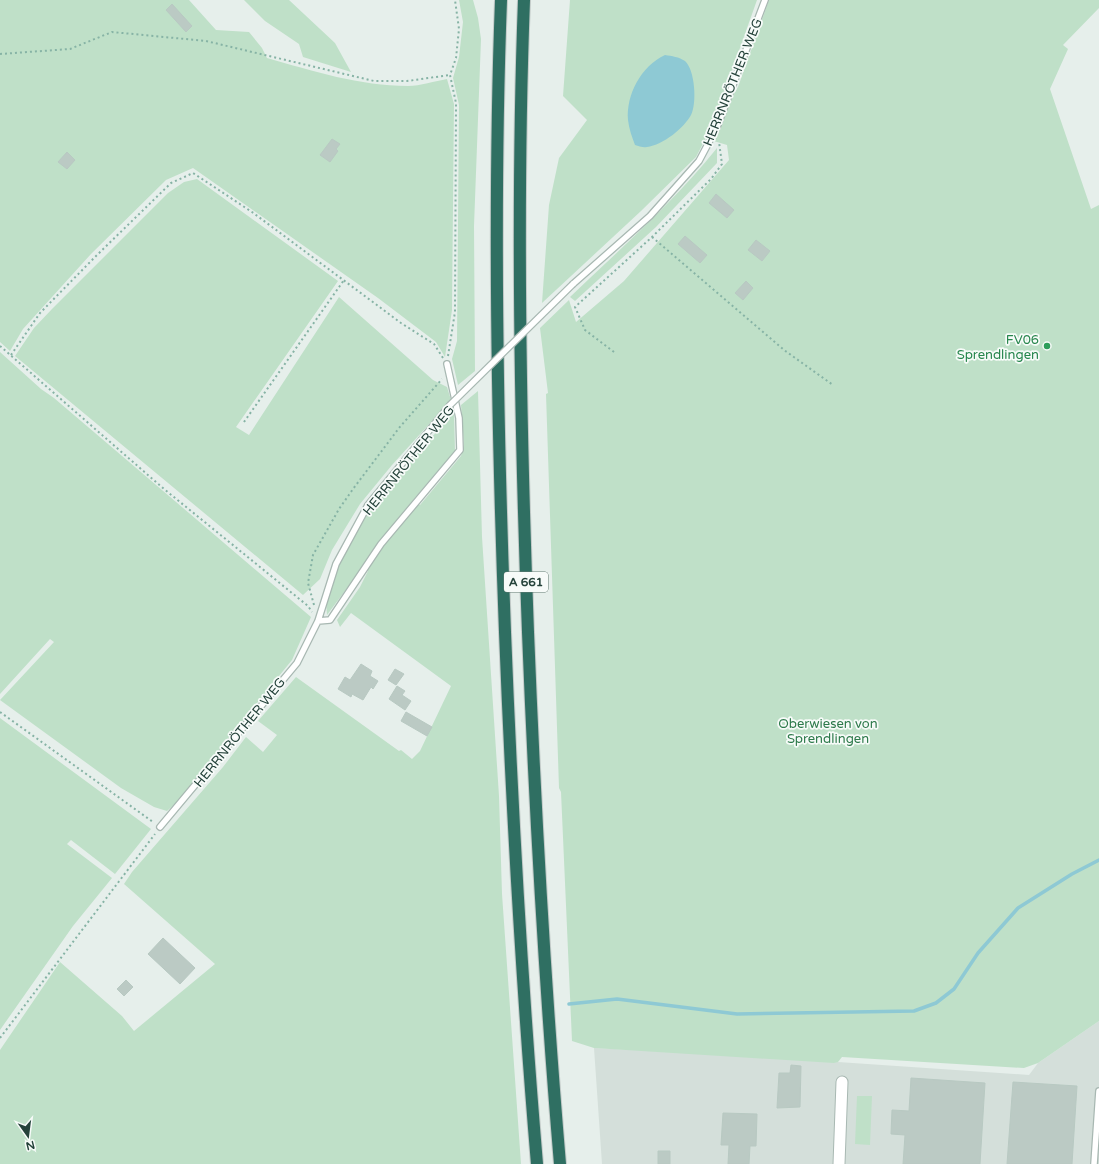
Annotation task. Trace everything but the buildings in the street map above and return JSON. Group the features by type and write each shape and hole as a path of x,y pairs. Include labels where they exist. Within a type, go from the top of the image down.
{"highway":[{"name":"A 661","path":"501,0 497,154 496,282 501,534 516,858 537,1164"},
{"name":"A 661","path":"524,0 520,280 524,540 539,859 552,1072 560,1164"}],"street":[{"path":"839,1164 842,1082"}],"lane":[{"name":"HERRNRÖTHER WEG","path":"160,827 297,663 318,621 336,564 368,505 450,405 574,284 650,216 699,161 717,127 765,0"},
{"path":"318,621 330,620 382,544 460,450 459,418 447,364"},
{"path":"1094,1164 1099,1091"}],"path":[{"path":"318,621 308,583 313,555 339,509 375,460 399,428 441,383 447,364 455,312 456,103 450,75 456,58 459,29 455,0"},
{"path":"0,54 70,49 112,32 206,41 374,81 407,81 450,75"},
{"path":"614,352 585,330 575,306 652,238 711,179 722,164 717,127"},
{"path":"11,355 40,313 96,256 172,182 193,173 252,212 401,323 434,344 447,364"},
{"path":"652,238 784,350 833,385"},
{"path":"244,422 344,280"},
{"path":"0,346 164,489 308,606 318,621"},
{"path":"0,712 160,827 0,1038"}],"shaded area":[{"path":"1099,1021 1099,1164 602,1164 594,1048 782,1057 1029,1075 1038,1063"}],"green space":[{"path":"0,0 189,0 216,30 249,32 262,48 267,58 354,81 413,86 447,79 454,104 452,310 445,357 436,342 378,298 193,168 166,180 91,254 23,329 10,351 0,342"},
{"path":"244,0 289,0 335,43 351,72 303,57 299,44 265,21"},
{"path":"459,0 473,0 478,18 481,39 474,226 475,371 458,385 452,359 457,341 459,105 453,78 459,57 463,22"},
{"path":"570,0 757,0 713,124 696,157 641,211 542,303 549,205 559,158 587,120 563,96"},
{"name":"Oberwiesen von Sprendlingen","path":"769,0 1099,0 1099,8 1063,45 1068,49 1050,89 1091,209 1099,205 1099,1021 1038,1063 1024,1068 842,1057 838,1062 834,1063 594,1048 572,1041 561,792 559,788 546,394 548,393 540,328 569,300 576,322 624,281 729,160 727,145 707,139 738,87"},
{"path":"717,148 717,163 656,227 575,301 570,297 665,206"},
{"path":"197,179 338,281 236,427 249,435 339,297 433,380 447,387 451,400 392,465 360,504 332,550 320,579 303,595 15,356 34,328 168,193 184,182"},
{"path":"0,352 41,389 54,398 311,617 292,660 176,803 167,811 154,807 121,788 0,700 54,642 50,639 0,694"},
{"path":"478,391 482,537 499,796 502,894 521,1164 0,1164 0,1050 60,962 122,1016 134,1031 215,964 124,884 132,872 223,767 246,737 263,752 277,735 258,721 296,677 412,759 420,751 451,686 351,613 340,627 337,620 360,587 368,571 362,568 327,615 326,601 339,564 373,504 454,412 455,451 413,500 420,505 461,456 464,445 461,405"},
{"path":"0,718 151,829 115,874 71,840 67,844 112,878 73,926 0,1030"},
{"path":"857,1096 872,1096 870,1145 855,1144"}],"water":[{"path":"665,55 673,56 685,61 688,65 694,87 693,110 688,120 678,130 660,143 647,147 635,145 628,120 628,110 632,91 642,74 649,66"}],"waterway":[{"path":"569,1004 617,999 737,1014 914,1011 936,1003 954,989 978,953 1018,908 1072,874 1099,860"}],"place":[{"name":"FV06 Sprendlingen","path":"1047,346"}]}
